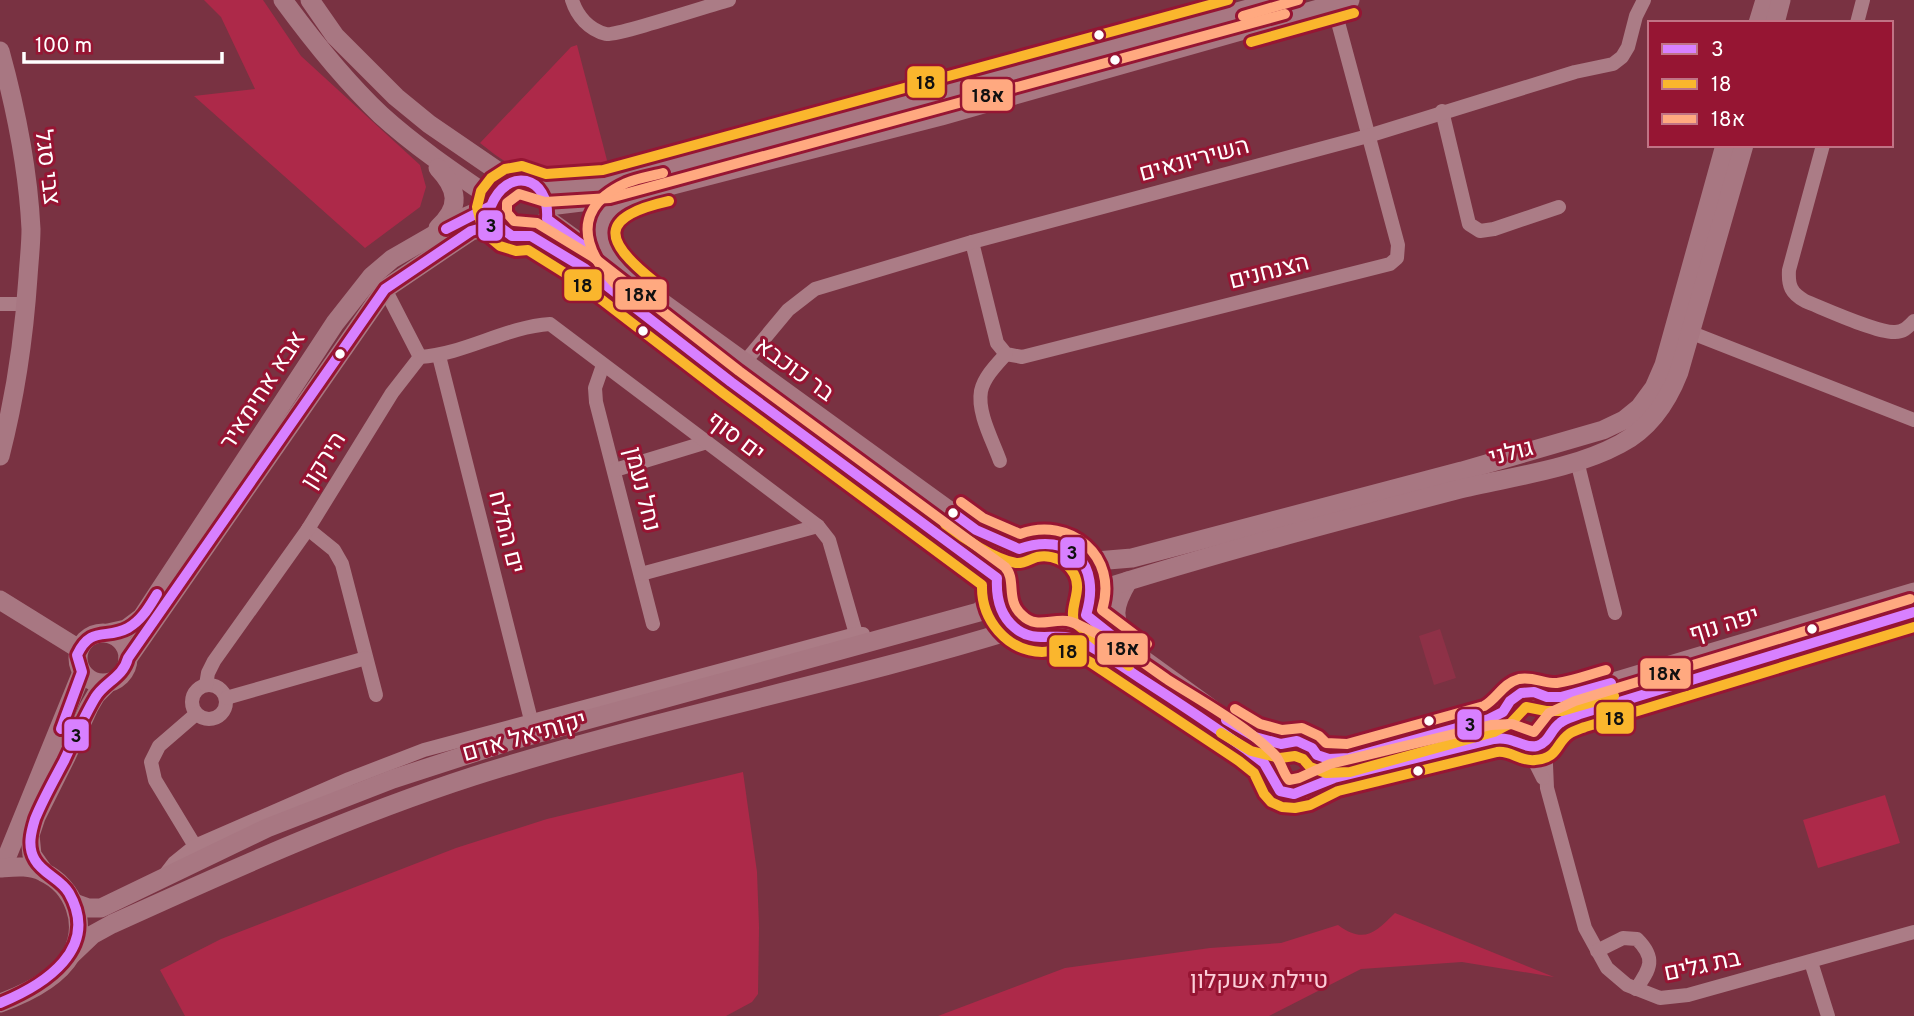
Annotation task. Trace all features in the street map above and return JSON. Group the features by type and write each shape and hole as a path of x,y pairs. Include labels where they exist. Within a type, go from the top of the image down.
{"main road":[{"path":"283,0 320,50 381,115 493,210 511,236 531,236 542,228 546,205 529,181 512,181 501,187 493,210"},
{"path":"310,0 335,36 396,97 429,124 512,181"},
{"path":"546,205 606,184 1281,0"},
{"path":"1759,21 1765,0"},
{"path":"1776,21 1781,0"},
{"path":"546,205 630,196 941,116 1338,2"},
{"name":"צבי סגל","path":"0,51 12,95 26,169 31,233 26,304 11,413 0,456"},
{"path":"414,142 454,188 455,199 447,220 427,239"},
{"name":"גולני","path":"1084,562 1132,558 1535,451 1603,430 1624,420 1640,407 1654,388 1664,365 1724,147"},
{"name":"גולני","path":"1093,592 1203,557 1577,461 1619,445 1639,432 1656,415 1673,389 1692,334 1743,147"},
{"path":"630,196 604,217 600,240 607,255 635,284"},
{"name":"בר כוכבא","path":"546,205 635,284 976,530 1019,549"},
{"name":"אבא אחימאיר","path":"108,633 126,629 142,617 335,323 372,276 392,259 465,217 493,210"},
{"name":"אבא אחימאיר","path":"128,658 385,289 471,231 493,210"},
{"name":"בר כוכבא","path":"531,236 584,268 997,585"},
{"path":"1039,542 1054,542 1074,552 1084,562 1091,576 1093,592 1086,615 1064,634 1043,638 1028,636 1016,629 1000,610 997,585 1004,564 1019,549 1039,542"},
{"path":"1128,581 1117,602 1116,623 1120,632 1147,662"},
{"name":"יקותיאל אדם","path":"74,903 88,908 101,908 267,828 393,779 513,740 979,612 990,601 997,585"},
{"name":"יפה נוף","path":"1547,697 1573,694 1914,592"},
{"path":"0,600 79,649"},
{"name":"יפה נוף","path":"1556,726 1580,714 1914,612"},
{"path":"1086,615 1108,634 1242,731 1281,744"},
{"name":"יקותיאל אדם","path":"0,1003 50,978 92,935 112,924 302,839 381,807 566,749 1016,629"},
{"path":"44,872 32,855 30,835 36,817 89,707 108,683 119,678 128,658 122,642 108,633 96,634 89,637 79,649 78,660 82,672 94,682 108,683"},
{"path":"1064,634 1095,648 1230,738 1267,766 1271,780 1280,790 1295,794 1336,778 1456,748 1497,739 1527,742 1554,732 1556,710 1547,697 1534,692 1521,693 1510,701 1503,712 1502,722 1527,742"},
{"path":"0,861 8,854 82,672"},
{"path":"1317,755 1329,759 1359,756 1475,723 1503,712"},
{"path":"1267,766 1274,749 1281,744 1289,741 1305,744 1320,761 1319,774 1312,786"},
{"path":"0,868 32,868 44,872 62,884 74,903 79,935 71,955"}],"street":[{"path":"572,0 587,26 608,34 729,0"},
{"name":"השיריונאים","path":"744,363 788,310 815,289 972,242 1368,136 1442,111 1575,72 1613,64 1622,58 1628,47 1636,16 1644,0"},
{"path":"1858,21 1863,0"},
{"name":"הצנחנים","path":"1006,354 1022,357 1390,264 1397,258 1398,245 1368,136 1338,2"},
{"path":"1442,111 1469,224 1480,231 1493,229 1559,207"},
{"path":"1823,147 1789,270 1788,284 1795,295 1816,306 1881,329 1895,332 1910,325"},
{"path":"972,242 997,343 1006,354 991,371 981,390 982,410 1000,461"},
{"path":"385,289 420,358 439,356"},
{"path":"0,303 26,304"},
{"name":"ים סוף","path":"439,356 531,325 550,324 818,526 829,540 856,634"},
{"path":"1692,334 1914,420"},
{"name":"ים המלח","path":"439,356 531,720"},
{"name":"הירקון","path":"206,685 214,661 307,528 392,393 420,358"},
{"name":"נחל נעמן","path":"603,365 595,388 596,402 653,624"},
{"path":"615,470 707,442"},
{"path":"1577,461 1615,613"},
{"path":"641,574 818,526"},
{"path":"307,528 334,550 342,564 376,695"},
{"path":"161,880 174,863 195,846 349,779 424,750 856,634 903,634"},
{"path":"226,698 366,658"},
{"path":"206,685 221,689 226,698 226,708 219,717 210,720 196,714 192,704 194,694 206,685"},
{"path":"195,846 155,780 151,762 159,746 196,714"},
{"name":"בת גלים","path":"1527,742 1548,789 1585,928 1606,968 1627,985 1660,998 1688,995 1914,932"},
{"path":"1597,951 1623,938 1637,939 1650,956 1649,965 1636,989"},
{"path":"1811,962 1828,1016"}],"green space":[{"path":"204,0 263,0 301,56 420,165 426,187 420,207 365,248 194,96 255,89 221,17"},
{"path":"577,45 609,168 579,180 551,180 513,166 480,143 571,47"},
{"path":"743,772 757,872 758,994 752,1002 726,1016 185,1016 160,970 221,939 456,848 547,819"},
{"path":"1885,795 1900,843 1818,868 1803,820"},
{"name":"טיילת אשקלון","path":"1395,913 1554,977 1462,962 1361,969 1269,1016 938,1016 1065,968 1210,948 1281,943 1338,925 1355,934 1369,934"}],"shaded area":[{"path":"1440,629 1456,678 1434,685 1419,636"}],"transit line":[{"name":"18","path":"1228,0 603,170 546,174 522,166 505,169 491,178 481,191 477,207 481,223 488,236 500,246 516,251 528,250 576,280 982,585 986,610 991,621 1007,640 1029,650 1067,651 1090,662 1239,761 1254,773 1271,802 1282,807 1310,805 1338,791 1497,752 1530,760 1543,759 1553,754 1569,734 1585,727 1914,627"},
{"name":"18א","path":"1243,16 1298,0"},
{"name":"18","path":"1251,42 1354,13"},
{"name":"18א","path":"1285,14 610,198 545,202 519,194 507,203 507,213 514,221 537,223 593,257 739,371 1005,567 1010,578 1014,603 1027,619 1038,623 1072,622 1119,646 1249,732 1276,756 1289,780 1330,764 1491,725 1512,724 1534,732 1549,713 1575,701 1910,599"},
{"name":"18א","path":"637,304 608,275 597,259 590,243 588,226 592,211 605,196 626,183 663,173"},
{"name":"3","path":"446,229 491,206 498,193 507,185 526,181 535,185 542,193 547,219 593,253"},
{"name":"18","path":"655,282 625,254 617,242 616,232 619,223 629,215 669,201"},
{"name":"3","path":"0,1003 50,975 73,948 78,931 77,913 66,888 35,860 30,840 38,812 95,698 126,665 128,658 385,289 471,231 496,224 512,236 531,236 584,268 731,382 997,578 997,591 1005,616 1022,633 1038,637 1071,638 1103,654 1264,763 1280,791 1294,794 1334,778 1494,739 1537,746 1545,742 1560,723 1580,714 1914,612"},
{"name":"18א","path":"961,502 983,518 1020,534 1039,530 1056,531 1072,536 1086,545 1097,557 1103,573 1105,590 1102,610 1147,644"},
{"name":"3","path":"953,513 976,530 1019,549 1053,545 1078,556 1089,581 1090,597 1086,615 1135,654"},
{"name":"18","path":"945,524 979,547 1007,561 1019,563 1043,556 1063,562 1071,569 1076,580 1074,622 1129,666"},
{"name":"3","path":"61,729 82,672 77,655 82,646 93,636 120,631 133,625 145,613 157,594"},
{"name":"18א","path":"1235,709 1260,724 1282,730 1302,728 1319,736 1326,743 1347,744 1484,706 1509,684 1519,679 1557,683 1606,670"},
{"name":"3","path":"1226,720 1255,737 1281,744 1297,741 1312,748 1317,755 1329,759 1349,758 1489,719 1503,712 1510,701 1521,693 1534,692 1547,697 1561,697 1611,683"},
{"name":"18","path":"1221,733 1251,751 1280,758 1295,756 1303,759 1310,767 1326,773 1350,772 1494,732 1511,723 1526,707 1562,711 1614,696"}]}
